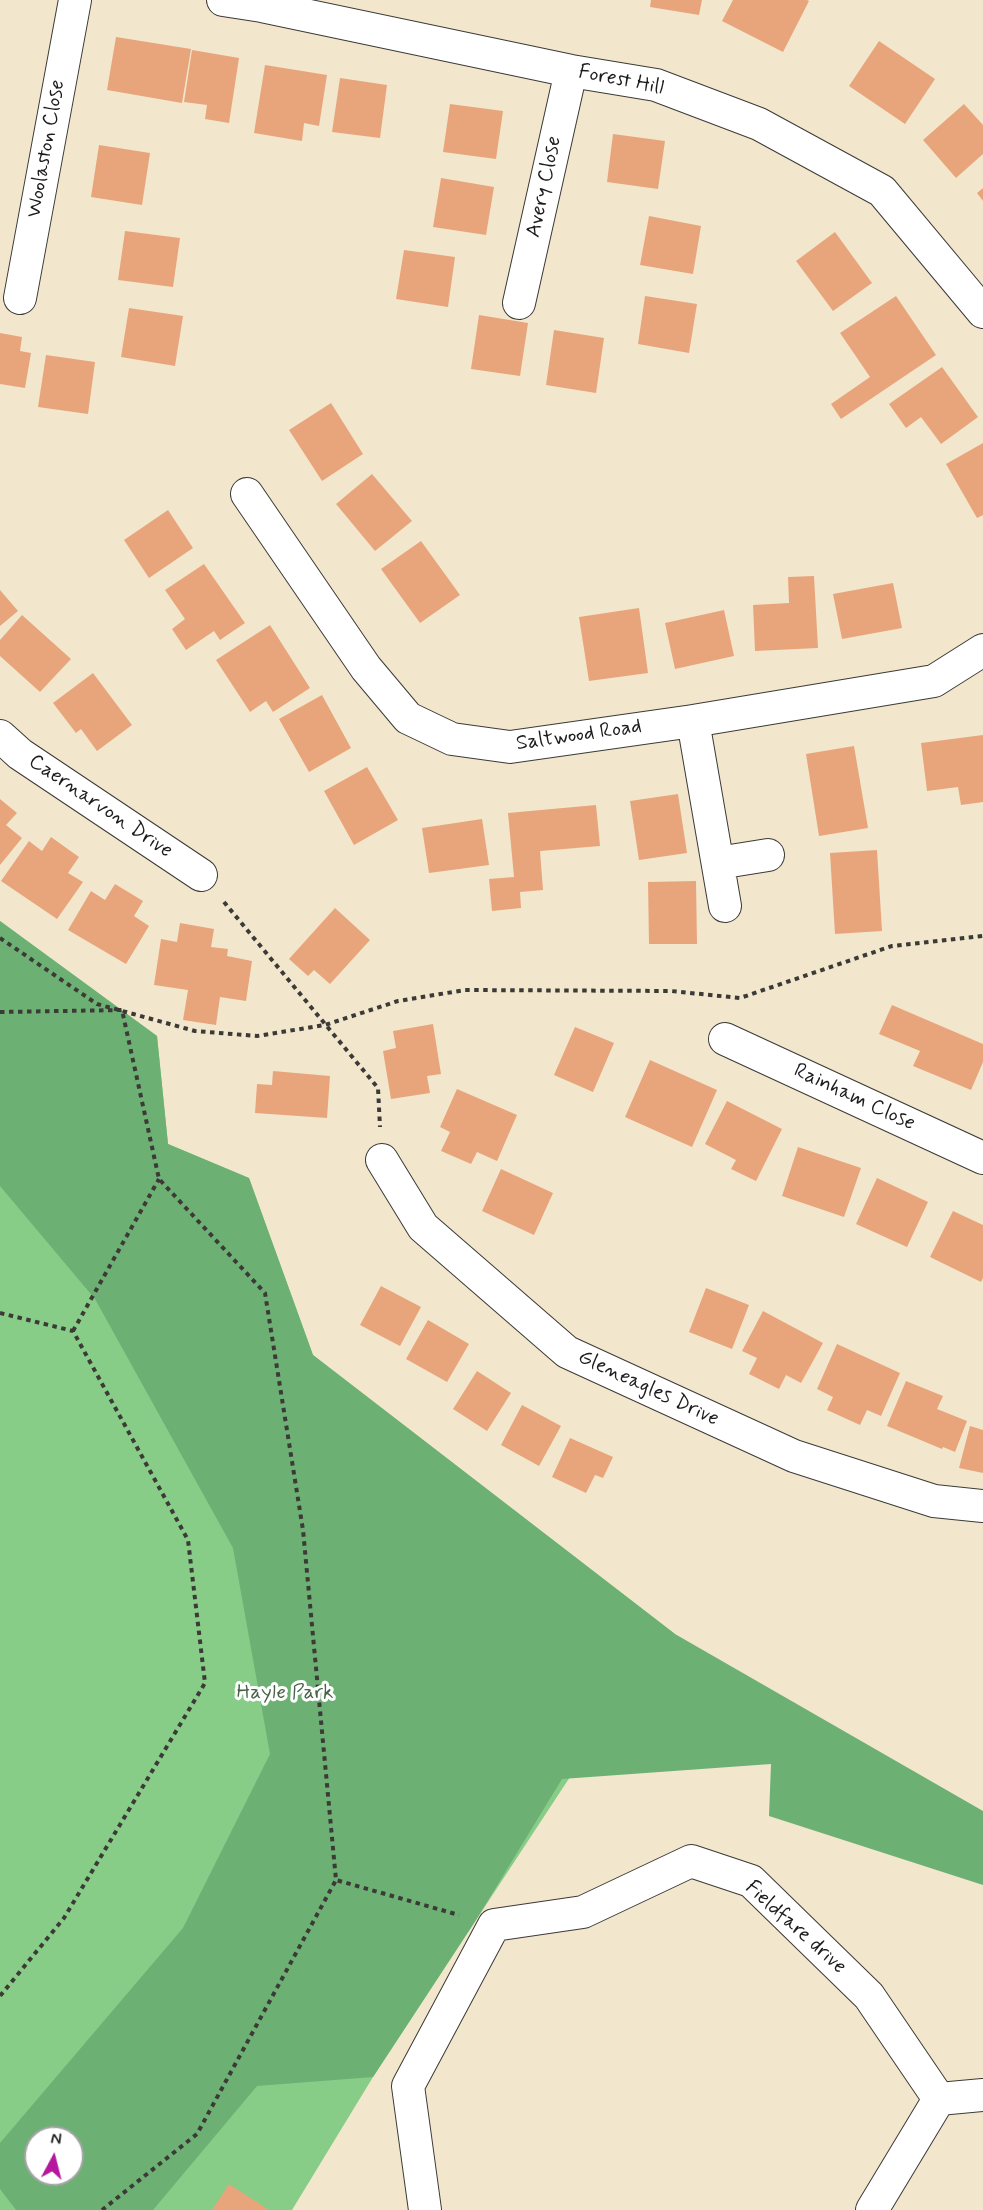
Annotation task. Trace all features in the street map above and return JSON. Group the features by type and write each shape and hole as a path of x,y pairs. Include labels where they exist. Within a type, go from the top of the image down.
{"street":[{"name":"Woolaston Close","path":"20,298 75,0"},
{"name":"Forest Hill","path":"223,0 262,6 571,71 656,85 759,124 882,191 983,312"},
{"name":"Avery Close","path":"519,303 571,71"},
{"name":"Saltwood Road","path":"247,494 366,668 408,718 452,739 510,747 693,721 934,681 983,650"},
{"path":"693,721 725,906"},
{"name":"Caernarvon Drive","path":"0,736 20,754 201,875"},
{"path":"718,863 768,855"},
{"name":"Rainham Close","path":"725,1039 983,1158"},
{"name":"Gleneagles Drive","path":"382,1160 423,1227 567,1352 794,1456 934,1501 983,1506"},
{"name":"Fieldfare drive","path":"494,1925 583,1912 691,1861 752,1881 869,1996 939,2099"},
{"path":"426,2210 408,2086 494,1925"},
{"path":"872,2210 939,2099 983,2095"}],"path":[{"path":"201,875 378,1088 382,1160"},
{"path":"0,938 98,1004 195,1031 256,1036 325,1025 398,1001 465,990 671,991 740,998 892,946 983,936"},
{"path":"0,1012 122,1011"},
{"path":"102,2210 197,2134 336,1880 303,1530 265,1293 159,1179 122,1011"},
{"path":"74,1331 159,1179"},
{"path":"0,1313 74,1331 188,1540 206,1683 64,1918 0,1996"},
{"path":"336,1880 494,1925"}],"green space":[{"name":"Hayle Park","path":"0,921 157,1036 168,1144 249,1178 313,1355 675,1634 568,1780 373,2077 292,2210 0,2210"},
{"name":"Hayle Park","path":"0,921 157,1036 168,1144 249,1178 313,1355 675,1634 983,1811 983,1885 769,1816 771,1764 562,1779 476,1920 373,2077 257,2086 153,2210 16,2210 0,2189 0,2143 183,1928 270,1754 233,1548 95,1299 0,1186"}],"building":[{"path":"651,0 702,0 699,15 650,7"},
{"path":"733,0 809,1 783,52 722,21"},
{"path":"116,37 191,49 182,103 107,90"},
{"path":"879,41 935,79 905,124 849,86"},
{"path":"192,50 239,58 229,123 205,119 207,105 184,102"},
{"path":"265,65 327,75 319,126 304,123 302,141 254,133"},
{"path":"340,78 387,85 380,138 332,132"},
{"path":"450,104 503,111 496,159 443,152"},
{"path":"964,104 983,125 983,154 956,178 923,140"},
{"path":"613,134 665,141 658,189 607,182"},
{"path":"99,145 150,153 142,205 91,197"},
{"path":"441,178 494,187 486,235 433,227"},
{"path":"983,188 983,201 977,193"},
{"path":"649,216 701,226 693,274 640,265"},
{"path":"125,231 180,238 173,287 118,280"},
{"path":"835,232 872,283 833,311 796,261"},
{"path":"404,250 455,257 448,307 396,299"},
{"path":"645,296 697,304 689,353 638,344"},
{"path":"896,296 936,355 841,419 831,404 870,377 840,333"},
{"path":"129,308 183,316 175,366 121,357"},
{"path":"479,315 528,323 520,376 471,369"},
{"path":"554,330 604,338 596,393 546,385"},
{"path":"0,333 22,337 20,351 31,353 25,388 0,384"},
{"path":"46,355 95,362 88,414 38,407"},
{"path":"942,367 978,417 941,444 921,417 906,428 889,404"},
{"path":"331,403 363,454 322,481 289,430"},
{"path":"983,443 983,515 977,518 946,464"},
{"path":"372,474 412,521 375,551 336,504"},
{"path":"168,510 193,548 149,578 124,540"},
{"path":"421,541 460,595 420,623 381,569"},
{"path":"204,564 245,623 220,640 214,631 186,650 172,629 185,619 165,590"},
{"path":"814,576 818,648 755,651 753,605 789,603 788,577"},
{"path":"893,583 902,628 842,639 833,594"},
{"path":"0,590 18,611 0,626"},
{"path":"639,608 648,673 589,681 579,617"},
{"path":"724,610 734,656 675,669 665,623"},
{"path":"22,615 71,659 40,692 0,656 0,640"},
{"path":"270,625 310,688 273,712 266,701 250,712 216,660"},
{"path":"93,673 132,725 97,751 81,729 76,733 53,703"},
{"path":"322,695 351,748 309,772 279,719"},
{"path":"983,735 983,802 961,805 958,787 927,791 921,743"},
{"path":"854,746 868,828 819,836 806,754"},
{"path":"367,767 398,820 354,845 324,791"},
{"path":"678,794 687,853 639,860 630,801"},
{"path":"0,799 17,813 6,825 22,838 0,865"},
{"path":"596,805 600,846 540,851 543,890 520,892 521,908 492,911 489,879 514,877 508,813"},
{"path":"482,819 489,865 429,873 422,828"},
{"path":"51,837 79,857 68,873 83,882 57,919 1,881 29,841 42,851"},
{"path":"877,850 882,931 835,934 830,853"},
{"path":"696,881 697,944 649,944 648,882"},
{"path":"115,884 143,901 134,916 149,926 126,964 68,930 91,891 105,900"},
{"path":"335,908 370,940 330,984 314,970 308,976 289,959"},
{"path":"180,923 214,929 211,947 228,949 227,956 252,961 246,1001 220,997 216,1025 183,1020 188,990 154,985 161,939 177,942"},
{"path":"892,1005 983,1044 983,1062 971,1090 913,1066 920,1051 879,1034"},
{"path":"433,1024 441,1074 427,1076 430,1093 391,1099 383,1051 396,1048 393,1031"},
{"path":"575,1027 614,1043 593,1092 554,1075"},
{"path":"650,1060 717,1090 692,1147 625,1117"},
{"path":"273,1071 330,1076 327,1118 255,1113 257,1084 272,1085"},
{"path":"457,1089 517,1115 497,1161 477,1152 471,1164 441,1151 450,1132 440,1127"},
{"path":"727,1101 782,1129 756,1181 731,1169 736,1160 705,1144"},
{"path":"798,1147 861,1168 844,1217 782,1196"},
{"path":"501,1169 553,1193 534,1235 482,1211"},
{"path":"877,1178 928,1202 907,1247 856,1224"},
{"path":"953,1211 983,1225 983,1278 981,1282 930,1257"},
{"path":"381,1286 421,1307 400,1346 360,1325"},
{"path":"706,1288 749,1305 732,1349 689,1332"},
{"path":"763,1311 823,1343 801,1383 786,1375 779,1389 749,1374 757,1358 742,1351"},
{"path":"428,1320 469,1344 447,1382 406,1359"},
{"path":"837,1344 900,1373 881,1416 867,1410 860,1425 827,1410 833,1397 817,1389"},
{"path":"477,1371 511,1393 487,1431 453,1409"},
{"path":"906,1381 943,1396 937,1409 967,1421 955,1452 943,1447 942,1449 887,1426"},
{"path":"522,1405 561,1426 539,1466 501,1445"},
{"path":"970,1426 983,1430 983,1473 959,1468"},
{"path":"570,1438 613,1457 603,1478 595,1475 586,1493 552,1477"},
{"path":"229,2184 269,2210 212,2210"}]}
